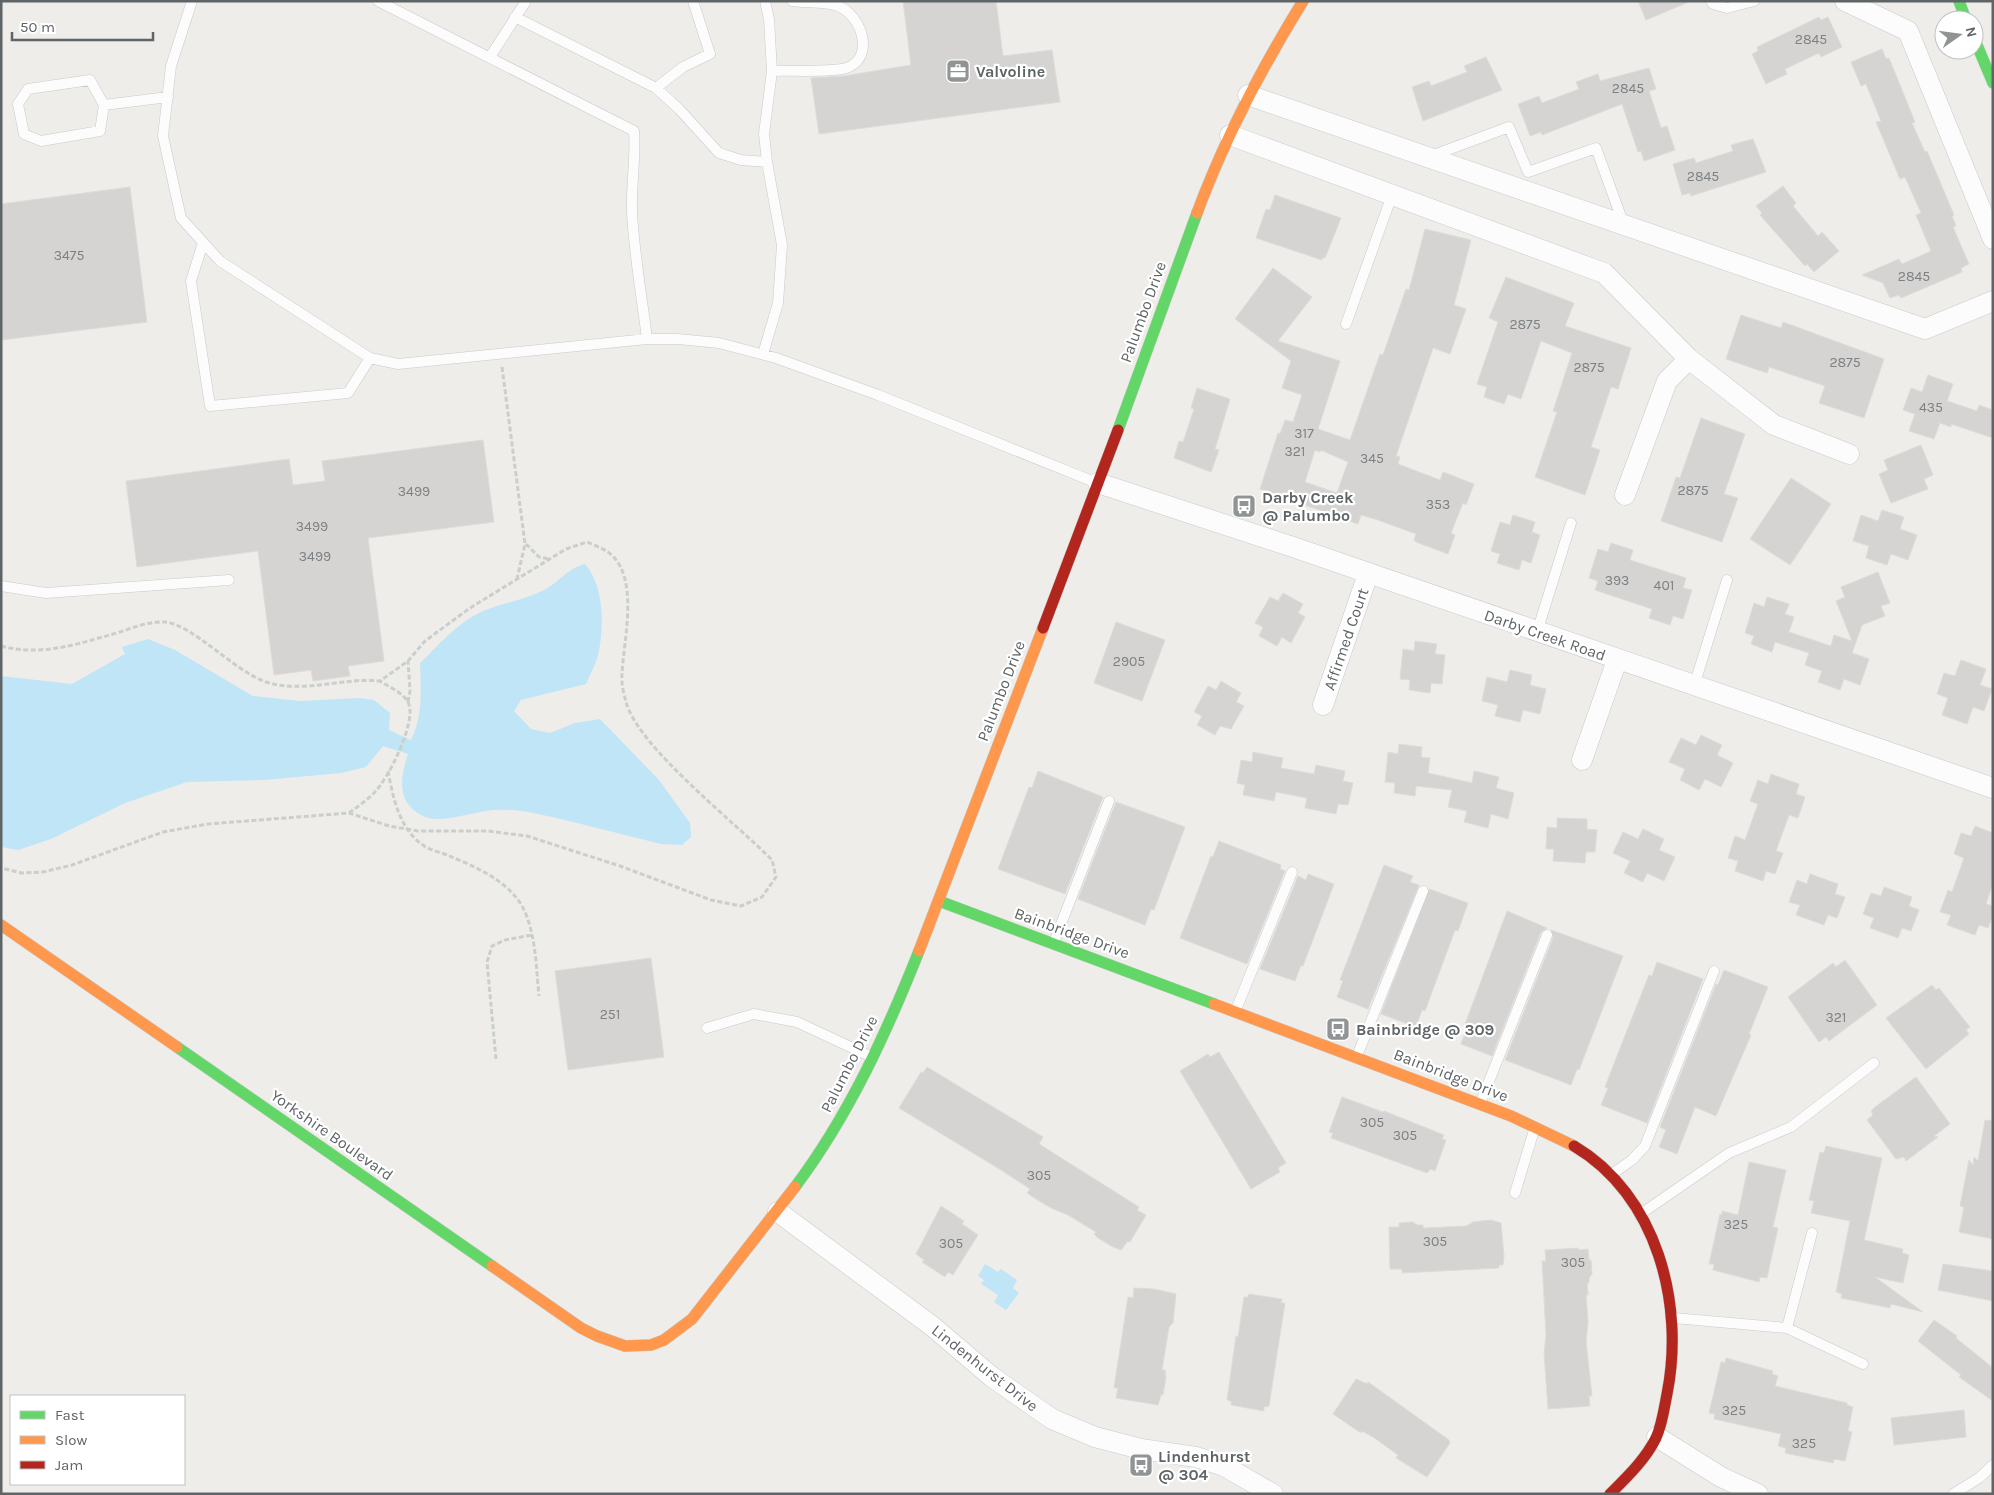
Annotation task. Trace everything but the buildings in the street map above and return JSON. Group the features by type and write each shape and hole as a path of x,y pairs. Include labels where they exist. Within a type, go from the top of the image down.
{"street":[{"name":"Palumbo Drive","path":"653,1346 676,1334 692,1319 778,1212 830,1136 855,1094 938,901 1098,483 1201,201 1248,95 1303,1"},
{"path":"1845,1 1908,31 1993,239"},
{"path":"1983,60 1993,83"},
{"path":"1248,95 1428,157 1524,181 1625,225 1925,329 1993,301"},
{"path":"1230,134 1604,273 1689,359 1774,425 1849,454"},
{"path":"1625,495 1667,381 1689,359"},
{"name":"Darby Creek Road","path":"1098,483 1993,788"},
{"name":"Affirmed Court","path":"1323,705 1368,574"},
{"path":"1582,760 1617,660"},
{"name":"Bainbridge Drive","path":"938,901 1357,1056 1536,1126 1559,1136 1598,1163 1627,1194 1648,1229 1664,1266 1673,1318 1673,1369 1657,1437 1646,1455 1610,1494"},
{"name":"Yorkshire Boulevard","path":"1,925 581,1328 605,1342 631,1348 653,1346"},
{"name":"Lindenhurst Drive","path":"778,1212 932,1326 992,1378 1052,1419 1095,1437 1141,1449 1196,1458 1224,1466 1247,1477 1273,1494"},
{"path":"1657,1437 1721,1477 1758,1494"}],"lane":[{"path":"192,1 171,66 163,136 181,218 220,261 370,358 398,364 648,339 678,338 719,343 763,354 878,395 1098,483"},
{"path":"378,1 634,131 636,158 631,174 632,214 648,339"},
{"path":"490,57 526,1"},
{"path":"656,88 683,67 710,54 692,1"},
{"path":"763,354 778,303 782,245 766,162 764,134 772,71 769,19 765,1"},
{"path":"772,71 847,69 858,62 863,53 862,31 849,13 838,6 792,1"},
{"path":"1711,1 1713,4 1727,8 1754,1"},
{"path":"515,17 656,88 679,109 719,153 741,160 766,162"},
{"path":"90,80 104,105 100,131 41,141 24,134 18,104 28,89 90,80"},
{"path":"104,105 168,97"},
{"path":"1428,157 1508,127 1524,181 1596,148 1625,225"},
{"path":"1346,324 1392,195"},
{"path":"203,243 191,281 210,406 348,393 370,358"},
{"path":"1537,632 1572,523"},
{"path":"1,586 46,593 229,580"},
{"path":"1694,686 1727,580"},
{"path":"1054,944 1109,801"},
{"path":"1235,1012 1292,872"},
{"path":"1357,1056 1423,891"},
{"path":"1480,1104 1547,935"},
{"path":"1610,1176 1632,1160 1645,1146 1714,971"},
{"path":"706,1028 754,1014 797,1022 872,1056"},
{"path":"1639,1215 1729,1153 1790,1127 1874,1063"},
{"path":"1515,1193 1536,1126"},
{"path":"1787,1328 1812,1233"},
{"path":"1673,1318 1787,1328 1862,1364"},
{"path":"1953,1494 1979,1478 1993,1465"}],"path":[{"path":"500,354 525,544 517,579"},
{"path":"1,868 22,873 44,872 72,865 163,832 208,824 349,813 388,826 527,836 620,866 711,900 741,906 762,897 776,877 772,860 689,783 642,732 627,704 622,678 627,619 627,593 623,571 609,552 587,542 566,549 517,579 425,641 408,660 380,681"},
{"path":"525,544 539,556 549,560"},
{"path":"1,646 42,651 74,646 149,623 167,622 185,629 244,672 267,682 294,687 360,679 380,681 402,694 408,702 412,711 408,731 388,771 374,793 349,813"},
{"path":"408,660 410,692 408,702"},
{"path":"388,771 398,813 407,828 423,845 475,867 501,884 522,906 532,935 539,996"},
{"path":"496,1060 487,962 492,946 506,940 532,935"}],"water":[{"path":"585,564 596,583 602,617 598,655 586,684 521,700 514,711 531,729 550,733 575,723 600,719 659,780 690,823 691,837 682,845 661,844 530,812 494,810 438,819 423,816 408,804 402,789 403,772 408,754 383,746 366,767 341,773 264,780 187,782 125,803 51,839 18,850 1,847 1,676 72,684 125,654 122,647 148,639 175,650 253,696 300,701 359,698 374,700 390,713 389,730 411,740 418,722 421,692 420,663 463,623 479,613 544,590 568,572"},
{"path":"985,1264 998,1272 1001,1269 1017,1280 1013,1288 1019,1293 1006,1310 994,1302 998,1295 981,1284 984,1280 978,1276"}],"traffic: fast":[{"path":"1959,1 1962,10"},
{"path":"1983,60 1993,83"},
{"path":"1118,430 1197,213"},
{"path":"939,901 1214,1004"},
{"path":"795,1187 833,1131 865,1073 880,1043 919,951"},
{"path":"177,1047 492,1266"}],"traffic: slow":[{"path":"1197,213 1219,158 1245,104 1303,1"},
{"path":"919,951 1043,628"},
{"path":"1,925 177,1047"},
{"path":"1214,1004 1511,1116 1574,1146"},
{"path":"492,1266 581,1328 597,1336 625,1346 651,1345 664,1340 692,1319 795,1187"}],"traffic: jam":[{"path":"1043,628 1118,430"},
{"path":"1574,1146 1603,1167 1626,1193 1645,1222 1658,1255 1667,1289 1672,1324 1672,1360 1663,1417 1658,1433 1652,1446 1641,1461 1610,1494"}],"place":[{"name":"Valvoline","path":"958,71"},
{"name":"Darby Creek @ Palumbo","path":"1244,506"},
{"name":"Bainbridge @ 309","path":"1338,1029"},
{"name":"Lindenhurst @ 304","path":"1141,1465"}]}
